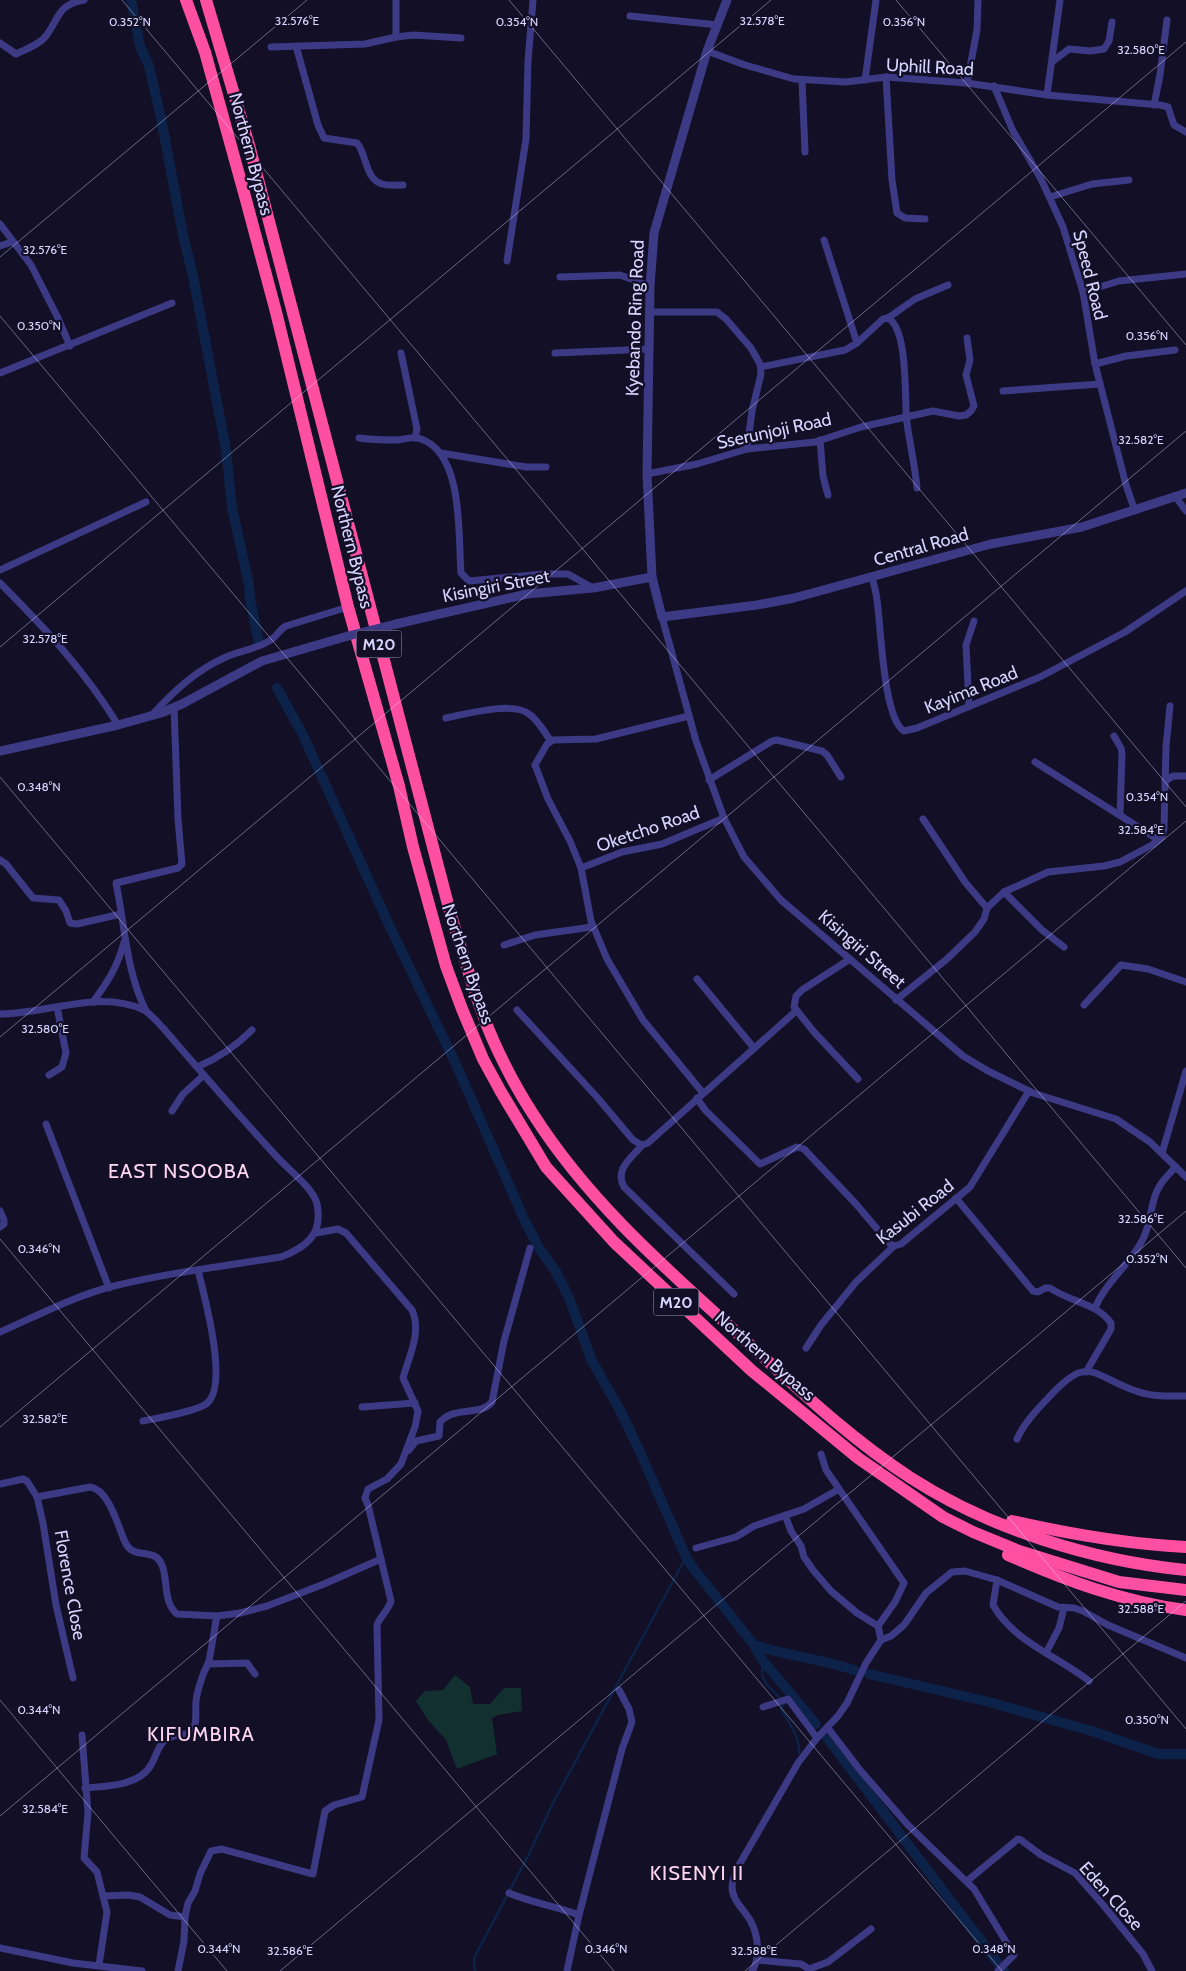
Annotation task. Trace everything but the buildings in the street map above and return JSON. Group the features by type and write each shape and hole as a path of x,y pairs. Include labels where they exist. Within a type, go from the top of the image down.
{"highway":[{"name":"Northern Bypass","path":"186,0 205,52 246,200 276,312 348,607 399,786 412,847 446,966 484,1059 501,1092 546,1167 614,1242 751,1370 858,1458 943,1517 1019,1551 1119,1582 1186,1590"},
{"name":"Northern Bypass","path":"206,0 254,164 450,912 482,1014 507,1067 532,1112 560,1154 589,1190 642,1246 801,1391 855,1437 910,1477 944,1497 980,1514 1080,1552 1186,1570"},
{"path":"980,1514 1065,1532 1155,1545 1186,1547"},
{"path":"973,1532 992,1548 1056,1576 1101,1591 1160,1606 1186,1610"}],"street":[{"path":"0,43 16,54 38,43 46,36 55,19 68,5 84,0"},
{"path":"396,0 396,37"},
{"path":"507,261 526,139 528,61 533,0"},
{"name":"Kyebando Ring Road","path":"662,617 652,577 647,474 650,286 654,233 707,51 727,0"},
{"path":"866,80 876,0"},
{"path":"967,83 977,30 978,0"},
{"path":"1047,95 1060,0"},
{"path":"630,16 718,25"},
{"path":"1167,20 1154,105 1168,107 1174,125 1186,132"},
{"path":"1052,63 1068,49 1104,50 1109,41 1112,22"},
{"path":"271,47 365,44 413,35 462,38"},
{"path":"296,46 318,125 324,138 358,143 369,172 375,180 382,184 403,185"},
{"name":"Uphill Road","path":"707,51 745,65 802,80 830,82 886,77 967,83 1047,95 1154,105"},
{"path":"886,77 892,180 897,213 906,218 926,219"},
{"path":"802,80 805,152"},
{"name":"Speed Road","path":"994,86 1013,131 1050,197 1063,226 1083,292 1095,364 1126,485 1135,511"},
{"path":"1050,197 1092,184 1129,180"},
{"path":"0,224 30,265 45,290 70,346"},
{"path":"824,240 857,343"},
{"path":"0,246 12,242"},
{"path":"1083,292 1119,281 1186,274"},
{"path":"560,277 620,275 650,286"},
{"path":"761,367 838,353 851,348 883,319 888,318 915,299 948,285"},
{"path":"0,373 172,303"},
{"path":"650,312 716,312 726,319 751,348 761,367 760,384 752,411 747,449"},
{"path":"888,318 892,320 904,354 906,416 917,488"},
{"name":"Sserunjoji Road","path":"647,474 697,464 747,449 802,444 861,426 938,410 963,416 971,411 974,401 966,375 970,360 967,338"},
{"path":"555,353 650,349"},
{"path":"1095,364 1126,356 1175,350"},
{"path":"400,353 417,429 415,438"},
{"path":"1004,391 1100,384"},
{"path":"359,438 422,439 441,453 526,467 546,467"},
{"path":"820,440 823,476 828,494"},
{"path":"441,453 454,484 461,573 465,578 469,581 475,581 543,574 568,574 593,588"},
{"name":"Central Road","path":"662,617 757,605 794,598 982,546 1082,527 1186,493"},
{"path":"1174,496 1186,511"},
{"path":"0,570 146,502"},
{"name":"Kisingiri Street","path":"0,751 150,716 174,707 262,661 348,636 526,594 593,588 652,577"},
{"name":"Kayima Road","path":"872,577 877,598 888,695 894,719 901,730 908,732 1040,677 1125,632 1186,591"},
{"path":"0,583 74,664 99,696 118,725"},
{"path":"150,716 177,689 199,671 239,651 254,648 273,639 280,629 286,626 348,607"},
{"name":"Kisingiri Street","path":"662,617 709,780 724,818 744,857 766,884 781,900 963,1056 988,1071 1029,1091 1116,1119 1135,1130 1186,1176"},
{"path":"968,706 966,645 974,621"},
{"path":"896,1000 946,959 975,932 984,919 986,908 1004,892 1048,872 1104,866 1120,862 1148,848 1159,840 1164,829 1170,706"},
{"path":"0,1332 109,1288 198,1270 281,1257 294,1252 316,1233 318,1224 315,1198 146,1011 138,996 125,940 116,883 178,868 182,864 178,819 174,707"},
{"path":"446,718 505,708 522,709 532,716 551,741"},
{"path":"551,741 596,739 689,716"},
{"path":"1114,736 1122,748 1120,815"},
{"path":"709,780 772,741 778,740 822,751 827,755 841,777"},
{"path":"551,741 538,758 536,767 548,799 570,841 581,868 592,927 607,959 642,1020 700,1096 705,1110 760,1164 797,1147 804,1149 894,1246"},
{"path":"1035,762 1159,840"},
{"path":"1165,781 1172,776 1186,776"},
{"name":"Oketcho Road","path":"581,868 622,852 662,844 724,818"},
{"path":"922,819 965,882 986,908"},
{"path":"0,860 6,864 33,898 59,900 66,911 70,924 121,914"},
{"path":"1004,892 1034,923 1064,947"},
{"path":"504,944 535,934 592,927"},
{"path":"93,1002 110,980 117,966 125,940"},
{"path":"850,959 802,990 794,1001 796,1011 858,1079"},
{"path":"1084,1005 1121,965 1148,969 1186,982"},
{"path":"697,980 754,1048"},
{"path":"0,1014 14,1014 93,1002 115,1002 146,1011"},
{"path":"49,1075 62,1067 66,1053 57,1007"},
{"path":"517,1010 596,1096 633,1140 642,1145"},
{"path":"734,1294 624,1187 620,1180 620,1172 642,1145 648,1143 796,1011"},
{"path":"197,1067 215,1060 239,1043 252,1030"},
{"path":"1162,1153 1186,1071"},
{"path":"172,1111 183,1094 204,1075"},
{"name":"Kasubi Road","path":"806,1348 821,1325 856,1282 894,1246 901,1244 956,1198 966,1192 975,1182 1029,1091"},
{"path":"46,1124 109,1288"},
{"path":"1095,1308 1104,1290 1139,1247 1147,1229 1157,1190 1161,1182 1176,1167"},
{"path":"956,1198 1033,1291 1038,1292 1047,1288 1075,1302 1095,1308 1108,1318 1112,1326 1086,1372"},
{"path":"0,1212 4,1224 0,1227"},
{"path":"316,1233 338,1229 346,1233 412,1310 416,1324 414,1344 403,1378 418,1411 401,1464"},
{"path":"178,1971 184,1941 185,1917 188,1903 196,1891 200,1874 211,1851 222,1849 313,1874 324,1811 334,1805 362,1797 379,1720 377,1625 381,1615 388,1608 391,1601 365,1498 368,1489 387,1479 401,1464 416,1441 439,1436 440,1422 450,1414 484,1409 492,1402 504,1341 530,1248"},
{"path":"143,1421 180,1413 206,1404 217,1386 216,1356 198,1270"},
{"path":"1016,1439 1022,1428 1070,1376 1086,1372 1098,1373 1144,1394 1186,1396"},
{"path":"362,1407 415,1403"},
{"path":"821,1454 826,1470 904,1583 895,1602 878,1626"},
{"path":"0,1484 23,1478 37,1497 97,1488 114,1514 127,1546 132,1551 154,1555 162,1564 169,1604 176,1614 217,1616 240,1613 267,1606 381,1559"},
{"path":"696,1548 736,1537 754,1526 821,1501 839,1489"},
{"name":"Florence Close","path":"37,1497 43,1522 56,1605 74,1678"},
{"path":"785,1515 788,1526 801,1546 804,1557 831,1591 857,1613 878,1626 881,1640"},
{"path":"752,1971 757,1960 756,1939 751,1922 733,1895 733,1877 798,1763 847,1703 866,1663 881,1640 891,1636 904,1625 926,1593 952,1572 965,1571 997,1580 1064,1611"},
{"path":"997,1580 992,1600 996,1611 1017,1633 1089,1681"},
{"path":"1064,1611 1074,1608 1096,1617 1108,1625 1186,1658"},
{"path":"1046,1653 1053,1642 1064,1611"},
{"path":"86,1788 110,1786 134,1780 144,1774 152,1764 164,1740 171,1736 189,1733 193,1730 196,1701 203,1674 208,1664 217,1616"},
{"path":"208,1664 247,1663 255,1674"},
{"path":"567,1971 579,1915 622,1749 632,1722 629,1709 619,1690"},
{"path":"763,1707 788,1700 817,1738"},
{"path":"828,1728 860,1770 908,1826 967,1881 1013,1952 1014,1958 998,1971"},
{"path":"82,1735 88,1813 84,1858 97,1872 107,1912 99,1965"},
{"name":"Eden Close","path":"967,1881 1018,1839 1021,1840 1042,1855 1074,1873 1143,1954 1152,1971"},
{"path":"509,1893 521,1899 562,1908 579,1915"},
{"path":"103,1896 129,1895 140,1897 170,1915 185,1917"},
{"path":"757,1960 801,1964 809,1969 828,1962 871,1929"},
{"path":"0,1948 73,1963 142,1971"}],"green space":[{"path":"455,1675 470,1687 473,1704 490,1704 504,1688 521,1688 522,1711 498,1715 492,1718 497,1754 457,1769 446,1740 428,1720 416,1701 425,1691 443,1690"}],"waterway":[{"path":"131,0 140,46 149,66 161,118 183,235 193,276 226,450 232,507 259,643"},
{"path":"277,688 303,735 389,925 455,1062 524,1219 539,1248 556,1272 569,1298 592,1361 622,1414 686,1557 754,1645 763,1661 816,1724"},
{"path":"475,1971 474,1958 528,1856 554,1801 686,1557"},
{"path":"754,1645 854,1670"},
{"path":"763,1661 763,1678 784,1703 781,1709 796,1736 799,1753"},
{"path":"869,1674 985,1701 1092,1731 1158,1754 1186,1754"},
{"path":"825,1735 1004,1971"}],"district":[{"name":"EAST NSOOBA","path":"179,1171"},
{"name":"KIFUMBIRA","path":"201,1734"},
{"name":"KISENYI II","path":"697,1873"}]}
